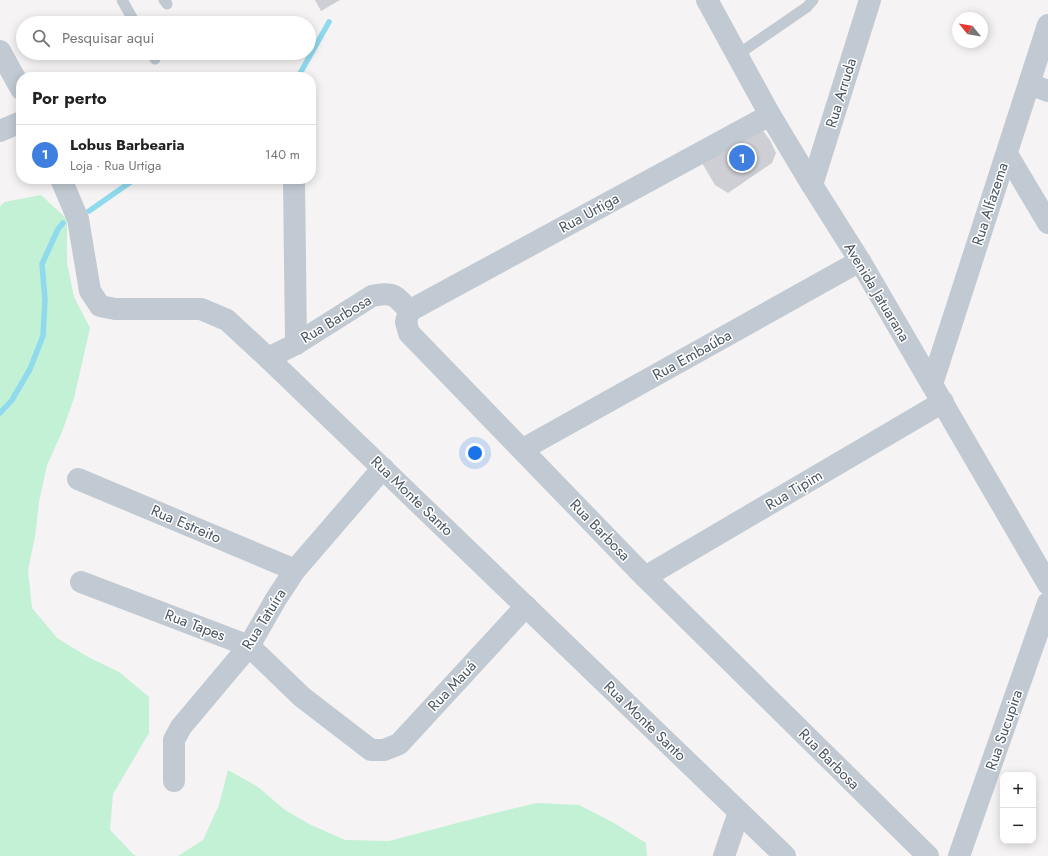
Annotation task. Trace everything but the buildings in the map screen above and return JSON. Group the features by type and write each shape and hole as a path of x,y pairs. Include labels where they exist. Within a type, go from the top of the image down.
{"street":[{"name":"Avenida Jatuarana","path":"707,0 770,116 860,262 1048,584"},
{"name":"Rua Arruda","path":"812,185 870,0"},
{"name":"Rua Alfazema","path":"932,384 1007,154 1038,88 1048,25"},
{"path":"0,52 16,80"},
{"name":"Rua Urtiga","path":"409,311 770,116"},
{"path":"0,130 16,124"},
{"path":"1007,154 1048,223"},
{"name":"Rua Monte Santo","path":"64,184 78,219 90,291 100,306 115,309 201,309 227,320 383,468 785,856"},
{"path":"294,184 296,344"},
{"name":"Rua Embaúba","path":"523,449 860,262"},
{"name":"Rua Barbosa","path":"268,358 296,344 372,296 384,293 397,297 409,311 406,322 409,333 646,577 928,856"},
{"name":"Rua Tipim","path":"646,577 943,402"},
{"name":"Rua Tatuíra","path":"174,781 174,740 181,726 249,646 276,599 295,570 383,468"},
{"name":"Rua Estreito","path":"78,479 295,570"},
{"name":"Rua Tapes","path":"81,582 249,646 302,697 371,750"},
{"name":"Rua Sucupira","path":"959,856 1048,603"},
{"name":"Rua Mauá","path":"371,750 384,750 399,744 526,606"},
{"path":"724,856 739,812"}],"lane":[{"path":"122,0 131,16"},
{"path":"736,55 807,7 813,0"}],"green space":[{"path":"41,195 67,219 67,263 74,297 90,328 74,398 62,432 47,465 39,502 35,537 28,570 32,608 57,638 88,657 119,672 149,697 149,733 113,794 110,830 134,855 138,856 0,856 0,207 4,202"},
{"path":"228,770 258,787 285,810 311,825 345,840 389,841 537,803 579,805 614,823 646,843 647,856 178,856 203,840 219,805"}],"waterway":[{"path":"316,45 329,22"},
{"path":"301,72 308,60"},
{"path":"89,211 128,184"},
{"path":"0,413 12,400 30,369 43,336 45,300 42,264 58,229 63,223"}],"place":[{"name":"Lobus Barbearia","path":"742,158"}]}
